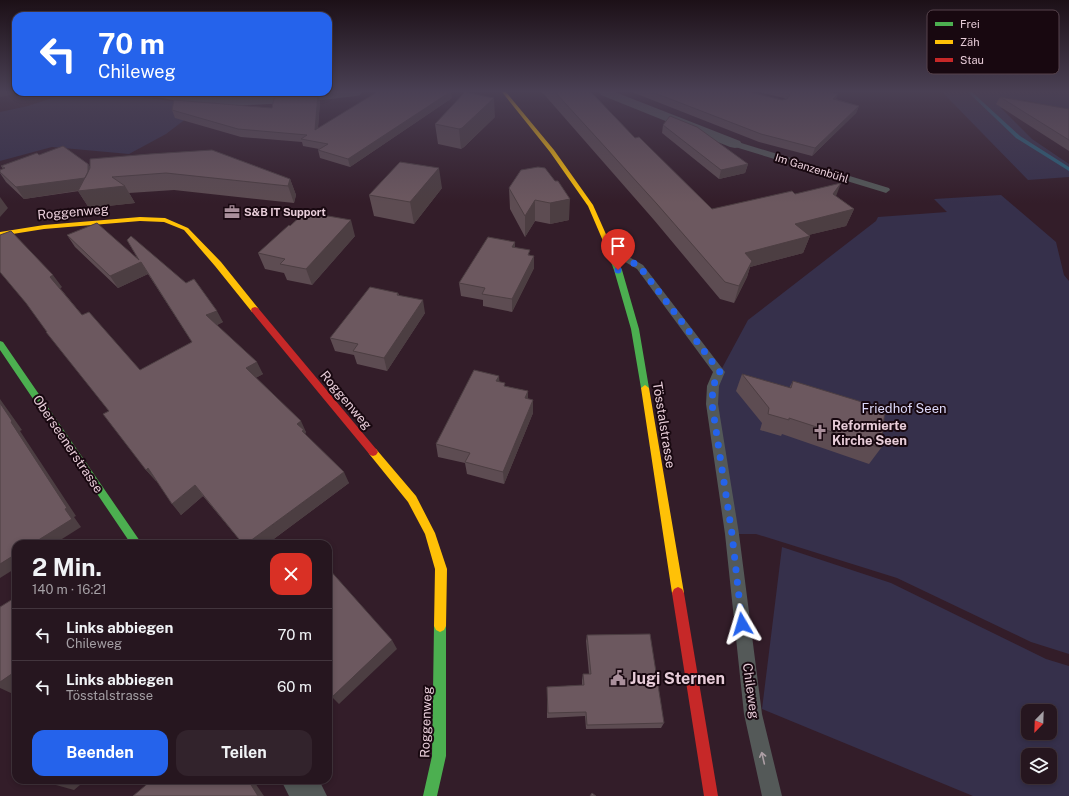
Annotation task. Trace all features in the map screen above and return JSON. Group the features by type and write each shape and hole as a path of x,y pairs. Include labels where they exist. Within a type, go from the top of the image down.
{"street":[{"name":"Tösstalstrasse","path":"534,129 552,151 591,206 610,249 623,286 635,329 711,796"},
{"name":"Im Ganzenbühl","path":"698,129 735,144"},
{"name":"Roggenweg","path":"0,234 44,227 140,219 165,220 186,229 218,264 295,360 412,499 430,533 440,569 439,756 430,796"},
{"name":"Oberseenerstrasse","path":"0,344 134,540"},
{"path":"301,784 310,796"}],"lane":[{"name":"Im Ganzenbühl","path":"735,144 886,190"},
{"name":"Chileweg","path":"610,249 640,267 720,372 713,386 712,404 732,534 753,714 772,796"}],"green space":[{"path":"0,129 172,129 129,154 52,147 0,161"},
{"path":"978,129 1022,129 1032,139 1069,164 1069,177 1028,180"},
{"name":"Friedhof Seen","path":"1001,195 1056,242 1064,275 1069,281 1069,654 1031,642 897,578 756,534 732,534 712,404 720,372 748,320 876,221 878,217 947,212 934,199"},
{"path":"782,547 891,583 1046,659 1069,666 1069,796 973,796 762,709"}],"building":[{"path":"240,129 393,129 348,159 318,150 328,144 301,139 307,135"},
{"path":"589,129 627,129 635,138 639,137 712,209 792,191 795,194 841,183 833,194 854,209 795,224 810,236 745,253 752,261 739,286 725,282"},
{"path":"668,129 700,129 748,164 721,170"},
{"path":"748,129 835,129 815,148 761,134"},
{"path":"1052,129 1069,129 1069,140"},
{"path":"63,146 88,164 88,172 85,178 16,187 0,172 0,170 5,168 1,166 37,153 39,155"},
{"path":"212,150 290,179 288,186 166,173 112,177 125,186 78,191 90,168 90,159"},
{"path":"400,162 439,168 410,202 369,195"},
{"path":"538,167 545,168 555,181 558,181 570,199 550,203 535,200 525,216 509,188 521,170"},
{"path":"305,212 351,220 306,269 280,264 285,259 258,253 289,225 290,226"},
{"path":"97,223 139,260 127,240 131,236 186,283 194,279 217,311 206,315 257,362 246,368 301,421 297,424 304,430 302,431 344,472 251,540 240,540 195,485 172,504 148,468 146,470 103,414 109,411 46,332 26,303 0,272 0,235 11,231 53,275 50,277 82,315 89,312 140,370 192,342 141,262 110,276 67,235"},
{"path":"488,237 515,242 512,247 530,250 528,255 534,256 512,299 482,294 485,288 459,283"},
{"path":"370,287 398,293 397,295 423,300 384,358 353,351 358,344 330,338"},
{"path":"474,370 499,376 496,381 505,383 504,386 528,391 525,398 533,400 503,472 465,462 470,453 436,444"},
{"path":"742,374 791,388 793,381 885,409 881,448 789,418 789,420 768,414 769,408"},
{"path":"0,403 67,508 65,509 72,519 38,540 12,540 12,556 0,564"},
{"path":"332,572 392,640 332,697"},
{"path":"12,600 12,674 0,682 0,607"},
{"path":"650,634 664,723 587,725 586,712 548,713 547,687 584,685 583,674 591,674 587,635"},
{"path":"147,784 250,784 258,796 133,796"}],"waterway":[{"path":"1010,129 1018,137 1069,169"}],"traffic: fast":[{"path":"606,241 618,270 635,329 645,388"},
{"path":"0,344 134,540"},
{"path":"430,796 439,756 440,626"}],"traffic: slow":[{"path":"534,129 552,151 591,206 606,241"},
{"path":"0,234 44,227 140,219 165,220 186,229 218,264 255,310"},
{"path":"645,388 678,593"},
{"path":"373,452 412,499 430,533 441,569 440,626"}],"traffic: jam":[{"path":"255,310 373,452"},
{"path":"678,593 711,796"}],"place":[{"name":"S&B IT Support","path":"232,212"},
{"name":"Reformierte Kirche Seen","path":"820,432"},
{"name":"Jugi Sternen","path":"618,678"}],"route":[{"path":"618,270 610,249 640,267 720,372 713,386 712,404 732,534 742,624"}]}
